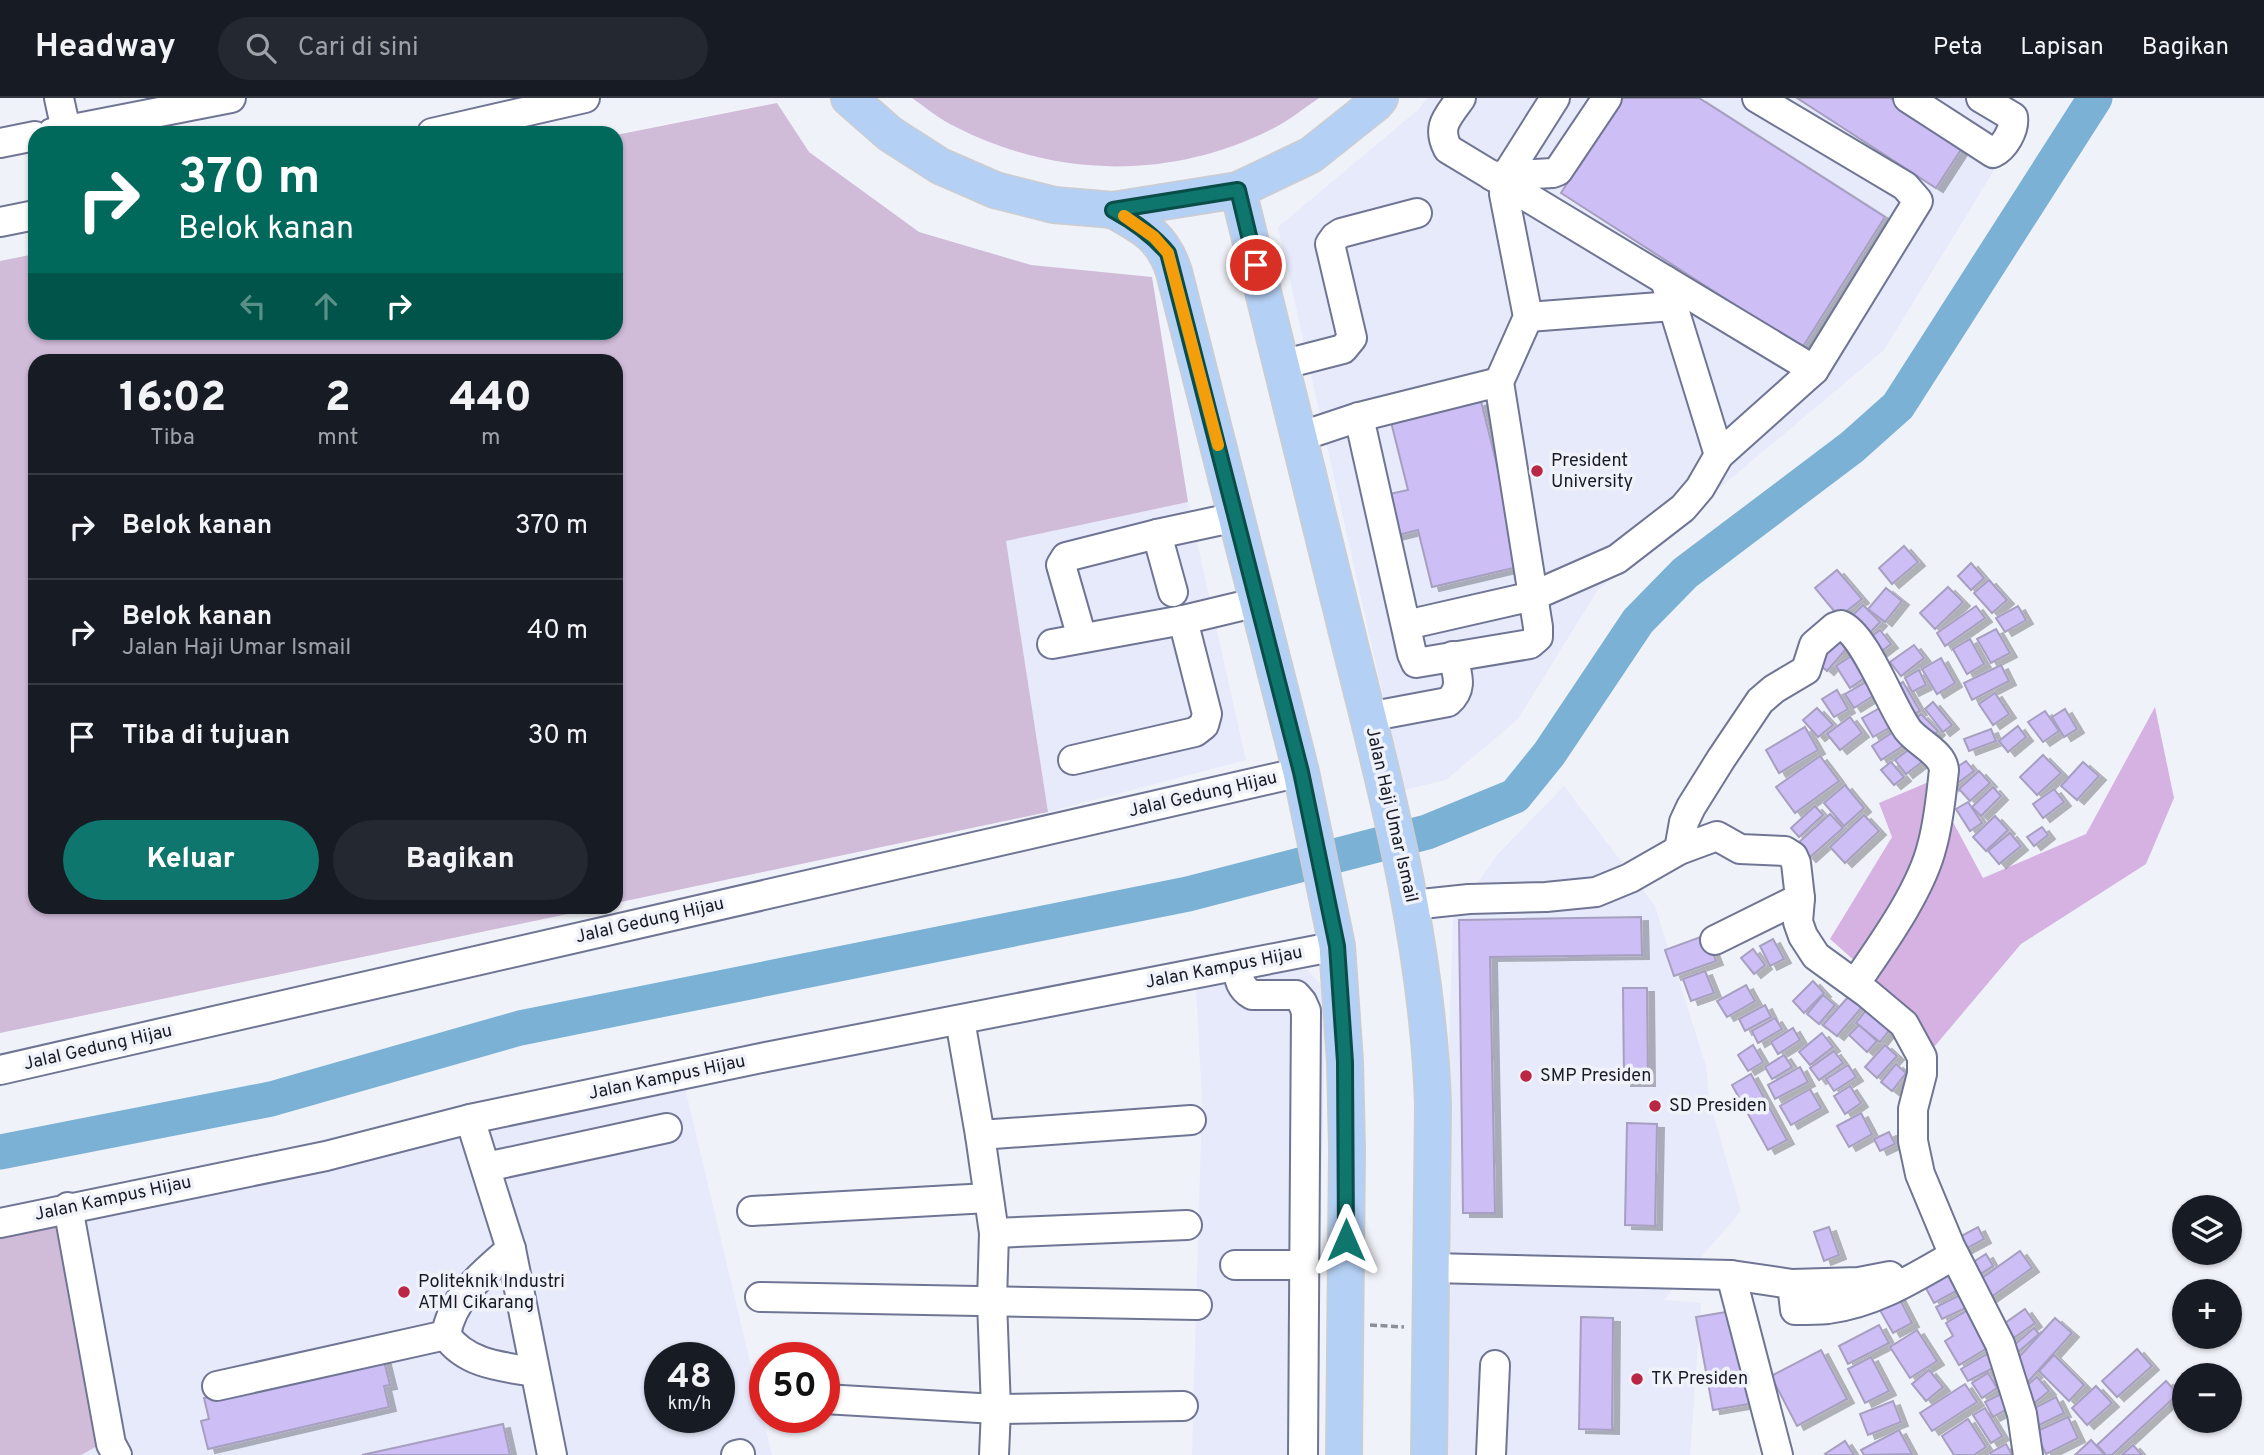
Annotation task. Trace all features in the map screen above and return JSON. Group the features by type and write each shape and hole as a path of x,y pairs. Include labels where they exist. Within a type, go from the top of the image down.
{"main road":[{"path":"849,98 890,134 920,154 940,166 995,190 1054,205 1113,210 1238,190 1311,155 1380,98"},
{"name":"Jalan Haji Umar Ismail","path":"1238,190 1386,788 1410,895 1422,969 1431,1057 1429,1455"},
{"path":"1113,210 1137,223 1168,253 1303,779 1328,897 1337,946 1345,1062 1345,1455"}],"street":[{"path":"59,126 60,98"},
{"path":"89,126 231,98"},
{"path":"463,126 585,98"},
{"path":"1461,98 1443,124 1442,137 1448,149 1501,178 1669,293 1814,370"},
{"path":"1359,417 1416,663 1530,644 1538,637 1499,382 1528,317 1501,178 1555,98"},
{"path":"1501,178 1558,171 1607,98"},
{"path":"1406,625 1533,596 1617,559 1683,508 1700,488 1719,455 1814,370 1918,201 1905,186 1757,98"},
{"path":"1908,98 1993,153 2000,149 2014,123 2012,117 1982,98"},
{"path":"0,144 28,138"},
{"path":"1281,365 1343,349 1352,338 1330,244 1335,237 1341,233 1417,213"},
{"path":"0,222 28,216"},
{"path":"1528,317 1669,293"},
{"path":"1669,293 1719,455"},
{"path":"1299,437 1359,417 1499,382"},
{"path":"1082,638 1060,565 1066,557 1236,517"},
{"path":"1157,534 1173,592"},
{"path":"1052,645 1183,620 1258,602"},
{"path":"1073,760 1195,732 1204,725 1207,714 1183,620"},
{"path":"1679,850 1684,822 1691,807 1760,701 1806,670 1814,645 1835,627 1841,625 1849,630 1869,659 1908,730 1941,759 1944,770 1933,846 1924,869 1882,944 1855,984"},
{"path":"1368,717 1448,702 1456,695 1459,686 1453,656"},
{"name":"Jalal Gedung Hijau","path":"0,1070 1303,779"},
{"path":"1410,895 1469,899 1546,897 1596,892 1630,878 1679,850 1717,836 1740,849 1785,851 1793,856 1801,898 1798,922 1803,936 1816,956 1904,1024 1922,1057 1922,1074 1913,1109 1913,1141 1920,1174 1954,1255 2000,1344 2019,1401 2028,1455"},
{"path":"1715,940 1801,898"},
{"name":"Jalan Kampus Hijau","path":"0,1223 326,1156 470,1119 766,1057 960,1020 1239,976 1337,946"},
{"path":"1239,976 1252,995 1296,995 1306,1011 1303,1455"},
{"path":"960,1020 995,1233 992,1301 996,1409 994,1455"},
{"path":"470,1119 511,1249 552,1455"},
{"path":"980,1135 1191,1120"},
{"path":"486,1167 667,1128"},
{"path":"752,1210 988,1198"},
{"path":"68,1207 111,1444 117,1455"},
{"path":"995,1233 1187,1225"},
{"path":"511,1249 476,1280 458,1303 446,1335 453,1346 488,1365 535,1372"},
{"path":"1792,1284 1795,1310 1827,1309 1862,1301 1895,1288 1954,1255"},
{"path":"1235,1265 1306,1265"},
{"path":"1431,1268 1731,1275 1792,1284 1859,1282 1890,1276"},
{"path":"1731,1275 1778,1455"},
{"path":"760,1297 1197,1305"},
{"path":"217,1386 446,1335"},
{"path":"1491,1455 1494,1365"},
{"path":"840,1400 996,1409 1183,1406"}],"path":[{"path":"1345,1324 1430,1328"}],"shaded area":[{"path":"912,98 1319,98 1276,127 1232,146 1193,158 1113,166 1072,164 994,144 950,124"},
{"name":"President University","path":"1427,98 1965,98 2018,131 1884,350 1597,591 1518,719 1446,780 1404,790 1278,227 1418,110"},
{"path":"777,103 809,152 919,232 1031,265 1152,277 1188,502 1006,541 1048,812 623,902 623,354 28,354 28,914 568,914 0,1033 0,261 28,255 28,340 623,340 623,134"},
{"path":"1188,502 1246,760 1048,812 1006,541"},
{"path":"2155,707 2174,798 2146,864 2021,944 1929,1053 1911,1011 1830,939 1892,837 1879,803 1931,781 1983,878 2086,834"},
{"path":"1564,786 1655,906 1706,1066 1709,1099 1741,1211 1664,1300 1701,1303 1690,1455 1433,1455 1441,1297 1453,919 1497,855"},
{"path":"1195,966 1307,970 1326,990 1315,1455 1192,1455 1202,1102"},
{"name":"Politeknik Industri ATMI Cikarang","path":"683,1079 749,1358 749,1433 767,1433 772,1455 81,1455 112,1438 58,1226 487,1130"},
{"path":"58,1226 112,1438 81,1455 0,1455 0,1238"}],"building":[{"path":"1621,98 1699,98 1885,217 1802,348 1561,193"},
{"path":"1797,98 1890,98 1964,145 1936,188"},
{"path":"1481,401 1522,566 1432,587 1418,530 1390,537 1380,496 1408,490 1391,422"},
{"path":"1904,546 1918,562 1892,584 1879,568"},
{"path":"1971,563 1984,578 1971,590 1958,576"},
{"path":"1837,570 1862,599 1839,617 1815,588"},
{"path":"1989,580 2007,600 1992,613 1974,593"},
{"path":"1948,587 1963,602 1935,629 1920,613"},
{"path":"1886,588 1902,601 1885,622 1868,609"},
{"path":"1863,605 1880,622 1863,640 1845,623"},
{"path":"1976,606 1985,618 1945,646 1937,633"},
{"path":"2018,606 2026,620 2005,632 1996,618"},
{"path":"1996,629 2010,653 1991,663 1977,639"},
{"path":"1880,630 1891,644 1874,657 1863,643"},
{"path":"1833,635 1847,648 1827,671 1812,658"},
{"path":"1970,639 1984,664 1967,674 1953,649"},
{"path":"1914,645 1924,658 1901,676 1890,662"},
{"path":"1856,653 1870,674 1850,688 1836,666"},
{"path":"1941,658 1955,683 1937,694 1922,669"},
{"path":"2001,665 2009,681 1972,700 1964,683"},
{"path":"1919,670 1926,685 1912,692 1905,678"},
{"path":"1873,678 1881,691 1854,708 1845,694"},
{"path":"1903,682 1920,711 1905,719 1888,691"},
{"path":"1837,690 1848,709 1834,717 1822,699"},
{"path":"1995,693 2009,714 1993,725 1979,704"},
{"path":"1933,702 1952,725 1943,732 1925,709"},
{"path":"1885,705 1896,724 1873,737 1862,718"},
{"path":"1817,708 1833,725 1818,737 1803,720"},
{"path":"2065,709 2077,729 2064,737 2052,717"},
{"path":"2045,711 2059,731 2043,742 2028,722"},
{"path":"1921,714 1938,731 1926,743 1909,726"},
{"path":"1850,717 1862,733 1840,750 1827,734"},
{"path":"2018,726 2026,737 2008,752 1999,741"},
{"path":"1805,727 1818,750 1779,773 1766,750"},
{"path":"1991,729 1996,741 1969,751 1964,739"},
{"path":"1896,730 1906,744 1881,760 1872,746"},
{"path":"1919,742 1930,756 1906,774 1895,760"},
{"path":"2043,755 2061,773 2037,795 2020,777"},
{"path":"1820,756 1839,781 1795,813 1776,787"},
{"path":"1966,761 1974,771 1952,787 1944,776"},
{"path":"1891,762 1904,777 1894,785 1881,770"},
{"path":"2083,762 2099,776 2077,800 2061,786"},
{"path":"1979,771 1990,783 1970,801 1959,789"},
{"path":"1845,785 1864,808 1844,826 1824,803"},
{"path":"1993,787 2001,796 1981,816 1972,807"},
{"path":"2054,789 2064,802 2043,818 2033,804"},
{"path":"1968,802 1982,823 1970,831 1956,809"},
{"path":"1815,806 1823,815 1799,837 1791,828"},
{"path":"1830,814 1843,828 1809,858 1797,844"},
{"path":"1864,815 1879,831 1845,863 1830,847"},
{"path":"1995,816 2008,830 1986,851 1973,837"},
{"path":"2042,827 2048,835 2034,846 2027,837"},
{"path":"2010,833 2021,846 1999,864 1988,851"},
{"path":"1641,917 1642,955 1490,957 1495,1213 1463,1213 1459,920"},
{"path":"1706,935 1716,961 1674,976 1665,950"},
{"path":"1773,939 1784,959 1770,966 1760,946"},
{"path":"1753,949 1765,965 1754,974 1741,958"},
{"path":"1705,971 1714,993 1691,1001 1683,979"},
{"path":"1813,981 1824,993 1804,1013 1793,1001"},
{"path":"1746,985 1755,1001 1727,1017 1717,1001"},
{"path":"1623,988 1647,988 1648,1082 1624,1082"},
{"path":"1823,995 1835,1005 1819,1024 1807,1014"},
{"path":"1850,995 1863,1006 1837,1036 1823,1025"},
{"path":"1765,1005 1771,1017 1745,1031 1739,1019"},
{"path":"1867,1009 1891,1028 1880,1042 1856,1023"},
{"path":"1775,1018 1782,1029 1758,1043 1752,1031"},
{"path":"1859,1025 1877,1041 1867,1052 1849,1035"},
{"path":"1793,1028 1800,1040 1778,1054 1771,1042"},
{"path":"1822,1033 1833,1047 1810,1065 1799,1052"},
{"path":"1753,1045 1763,1062 1748,1071 1738,1055"},
{"path":"1885,1045 1897,1056 1877,1078 1865,1067"},
{"path":"1834,1051 1843,1063 1819,1080 1810,1068"},
{"path":"1784,1055 1792,1067 1772,1079 1765,1067"},
{"path":"1896,1064 1906,1073 1892,1091 1881,1082"},
{"path":"1848,1065 1856,1077 1834,1091 1826,1079"},
{"path":"1800,1067 1808,1082 1775,1099 1768,1085"},
{"path":"1751,1074 1787,1140 1768,1150 1732,1085"},
{"path":"1850,1086 1861,1103 1845,1114 1834,1096"},
{"path":"1810,1089 1821,1108 1791,1125 1780,1106"},
{"path":"1861,1113 1872,1134 1849,1147 1837,1126"},
{"path":"1627,1123 1657,1124 1655,1226 1625,1225"},
{"path":"1889,1132 1895,1144 1880,1151 1874,1139"},
{"path":"1829,1227 1839,1255 1824,1261 1814,1232"},
{"path":"1978,1227 1984,1239 1958,1253 1952,1241"},
{"path":"2020,1251 2032,1268 1984,1302 1972,1285"},
{"path":"1986,1254 1993,1266 1971,1280 1964,1268"},
{"path":"1944,1265 1958,1290 1934,1303 1921,1279"},
{"path":"1897,1294 1912,1323 1893,1333 1877,1305"},
{"path":"1962,1294 1968,1307 1942,1319 1936,1307"},
{"path":"2025,1309 2035,1323 2008,1342 1998,1328"},
{"path":"1738,1310 1755,1403 1713,1410 1696,1317"},
{"path":"1968,1310 1989,1347 1959,1365 1945,1341 1953,1336 1946,1323"},
{"path":"1581,1317 1613,1318 1612,1430 1579,1429"},
{"path":"2055,1318 2072,1333 2027,1383 2010,1367"},
{"path":"1879,1325 1889,1343 1848,1364 1839,1346"},
{"path":"2034,1328 2039,1334 2010,1359 2005,1353"},
{"path":"1917,1330 1937,1361 1910,1378 1890,1347"},
{"path":"2137,1349 2152,1366 2117,1397 2102,1381"},
{"path":"1821,1350 1847,1399 1797,1426 1771,1376"},
{"path":"1987,1354 1995,1367 1968,1381 1961,1369"},
{"path":"2054,1355 2084,1385 2069,1401 2039,1371"},
{"path":"383,1357 390,1385 384,1386 389,1407 208,1449 201,1421 209,1419 204,1398"},
{"path":"1871,1357 1889,1391 1865,1403 1848,1369"},
{"path":"1929,1370 1943,1387 1926,1401 1912,1384"},
{"path":"1988,1373 1997,1388 1982,1398 1972,1383"},
{"path":"2037,1377 2049,1391 2032,1405 2020,1391"},
{"path":"2166,1381 2172,1388 2172,1400 2112,1455 2106,1455 2097,1445"},
{"path":"1965,1384 1977,1402 1932,1431 1920,1413"},
{"path":"2096,1386 2112,1403 2087,1425 2072,1408"},
{"path":"2009,1390 2017,1404 1993,1417 1985,1402"},
{"path":"2056,1397 2064,1413 2031,1429 2023,1414"},
{"path":"1893,1401 1901,1422 1868,1435 1860,1414"},
{"path":"1985,1408 2002,1436 1991,1443 1973,1415"},
{"path":"2068,1417 2078,1438 2046,1454 2035,1432"},
{"path":"1968,1419 1986,1447 1974,1455 1954,1455 1942,1436"},
{"path":"503,1424 510,1455 362,1455"},
{"path":"1899,1430 1912,1454 1864,1455 1861,1450"},
{"path":"2091,1440 2105,1455 2075,1455"},
{"path":"1845,1441 1854,1455 1825,1454"},
{"path":"2006,1444 2012,1455 1991,1455 1990,1453"},
{"path":"2133,1445 2142,1455 2122,1455"}],"waterway":[{"path":"0,1152 271,1099 520,1028 1188,894 1427,832 1515,796 1549,754 1638,621 1685,573 1852,447 1898,406 2095,98"}],"slow traffic":[{"path":"1124,216 1154,237 1168,253 1218,445"}],"place":[{"name":"President University","path":"1537,471"},
{"name":"SMP Presiden","path":"1526,1076"},
{"name":"SD Presiden","path":"1655,1106"},
{"name":"Politeknik Industri ATMI Cikarang","path":"404,1292"},
{"name":"TK Presiden","path":"1637,1379"}],"route":[{"path":"1256,265 1238,190 1113,210 1137,223 1168,253 1304,787 1337,946 1345,1062 1346,1240"}]}
